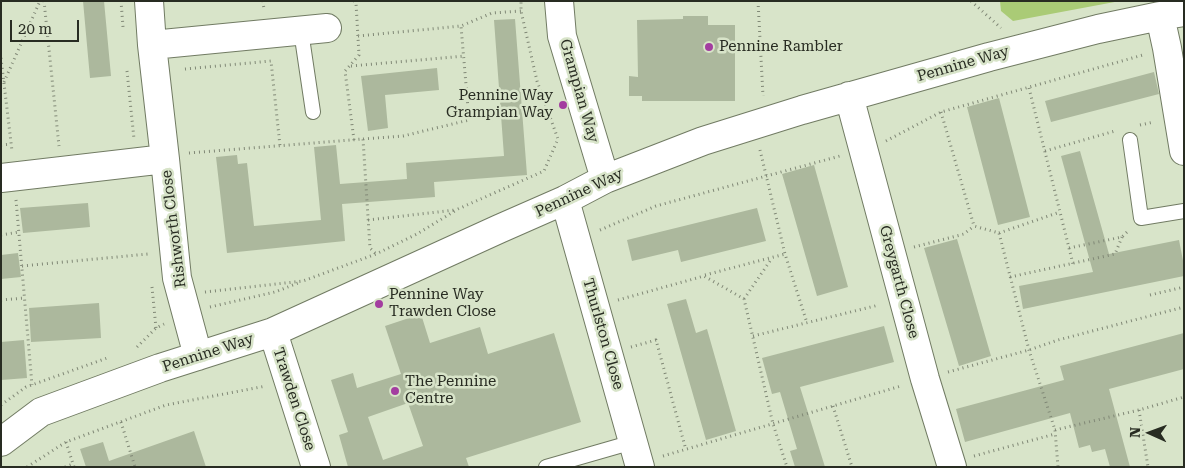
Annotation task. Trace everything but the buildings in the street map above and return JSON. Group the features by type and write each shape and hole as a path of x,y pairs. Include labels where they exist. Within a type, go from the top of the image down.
{"street":[{"name":"Rishworth Close","path":"149,1 152,45 177,156 177,278 197,305 198,356"},
{"name":"Grampian Way","path":"559,1 562,36 605,179"},
{"path":"1172,14 1167,48 1184,151"},
{"name":"Pennine Way","path":"1,442 41,412 160,368 273,332 565,200 605,179 703,141 849,96 1023,48 1172,14"},
{"path":"152,45 314,30"},
{"name":"Greygarth Close","path":"849,96 866,152 925,379 952,464"},
{"name":"Rishworth Close","path":"8,177 177,156"},
{"name":"Thurlston Close","path":"565,200 637,457"},
{"name":"Trawden Close","path":"273,332 316,467"}],"lane":[{"path":"313,112 314,30"},
{"path":"1130,140 1141,218 1184,211"},
{"path":"546,467 637,457"}],"path":[{"path":"4,83 40,1"},
{"path":"44,1 62,171"},
{"path":"263,1 264,11"},
{"path":"354,1 356,3 359,54 345,71 354,140"},
{"path":"197,305 275,292 376,254 417,234 458,209 544,171 558,139 537,81 521,11 521,1"},
{"path":"758,1 759,124 766,176 786,254 807,323"},
{"path":"971,1 1023,48"},
{"path":"358,36 461,26 492,13 521,11"},
{"path":"177,156 403,136 468,120 465,56 461,26"},
{"path":"576,240 656,206 843,155 866,152 941,112 1167,48"},
{"path":"350,66 465,56"},
{"path":"1,58 11,144 8,177 19,232 32,385"},
{"path":"180,70 271,61 280,146"},
{"path":"1029,88 1073,264"},
{"path":"941,112 974,226"},
{"path":"363,139 370,248 392,279"},
{"path":"1,145 11,144"},
{"path":"368,220 458,209"},
{"path":"974,226 999,233 1060,212"},
{"path":"1010,277 1115,254 1122,237 1141,218"},
{"path":"891,253 964,234 974,226"},
{"path":"1,235 19,232"},
{"path":"999,233 1029,350 1055,432 1058,467"},
{"path":"1069,248 1122,237"},
{"path":"22,266 148,254"},
{"path":"615,300 786,254"},
{"path":"744,300 772,258"},
{"path":"704,276 744,300 773,424 787,467"},
{"path":"130,350 139,347 156,328 197,305 303,281"},
{"path":"1150,295 1184,287"},
{"path":"1,300 25,298"},
{"path":"753,336 904,299"},
{"path":"637,457 686,450 1058,340 1184,307"},
{"path":"608,353 656,340 686,450"},
{"path":"1,405 26,387 112,356"},
{"path":"27,467 66,442 166,405 271,385 277,388 290,384"},
{"path":"952,464 1055,432 1184,397"},
{"path":"834,406 852,467"},
{"path":"1139,410 1148,467"},
{"path":"121,422 135,467"},
{"path":"65,467 74,465 66,442"}],"green space":[{"path":"1000,1 1120,1 1013,21 1001,11"}],"place":[{"name":"Pennine Rambler","path":"709,47"},
{"name":"Pennine Way Grampian Way","path":"563,105"},
{"name":"Pennine Way Trawden Close","path":"379,304"},
{"name":"The Pennine Centre","path":"395,391"}]}
